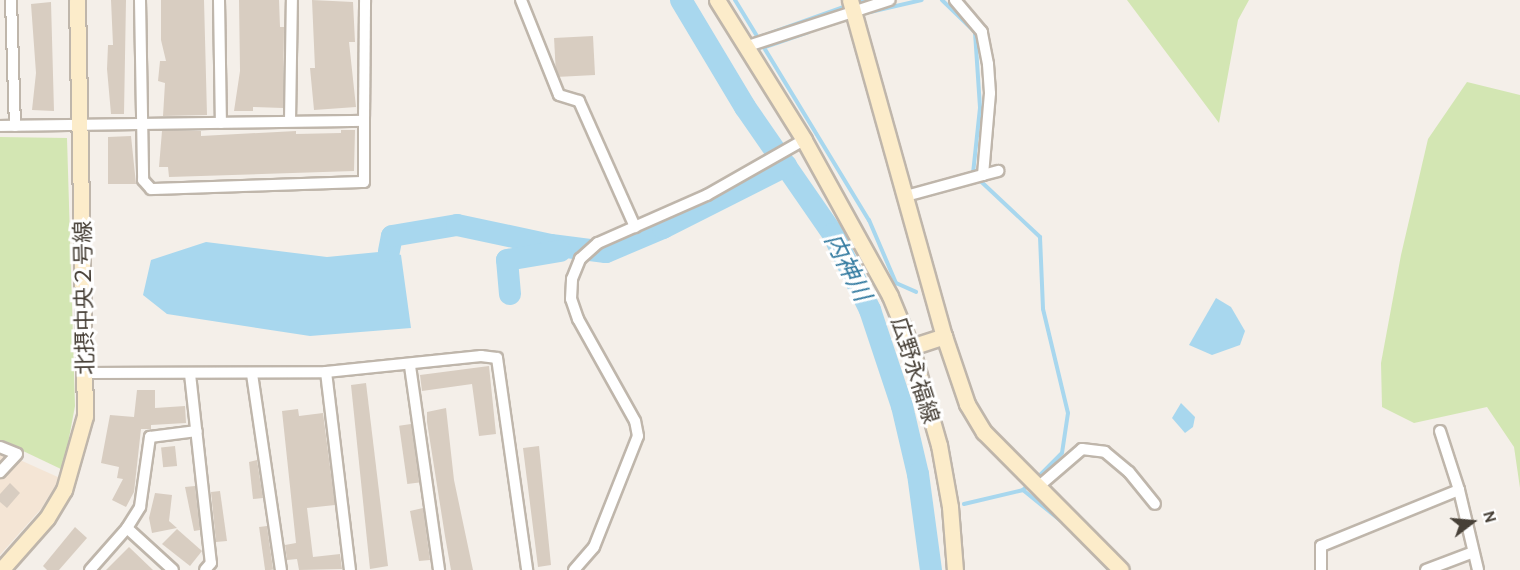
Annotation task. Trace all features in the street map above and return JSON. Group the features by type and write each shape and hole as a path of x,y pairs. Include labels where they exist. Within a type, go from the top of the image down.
{"street":[{"path":"11,0 15,126"},
{"name":"北摂中央２号線","path":"0,570 47,518 64,490 85,416 86,373 77,0"},
{"path":"140,0 143,180 151,189 364,182 365,0"},
{"path":"219,0 221,123"},
{"path":"290,121 292,0"},
{"path":"521,0 559,95 579,101 635,226"},
{"name":"広野永福線","path":"717,0 890,296 911,347 939,445 950,507 955,570"},
{"path":"745,47 853,6 890,0"},
{"path":"955,0 982,32 988,64 990,93 983,175"},
{"path":"853,6 944,336 968,404 984,432 1121,570"},
{"path":"0,126 81,128 142,124 364,121"},
{"path":"574,570 594,547 638,436 635,421 578,319 571,298 572,279 580,259 598,243 746,176 800,143"},
{"path":"906,196 998,171"},
{"path":"911,347 944,336"},
{"path":"86,373 326,372 410,366 481,356 497,358 527,570"},
{"path":"410,366 439,570"},
{"path":"326,372 350,570"},
{"path":"190,374 211,563 205,570"},
{"path":"252,374 281,570"},
{"path":"90,570 127,528 140,507 150,437 197,431"},
{"path":"1440,431 1459,489 1471,553 1478,570"},
{"path":"0,447 17,454 0,472"},
{"path":"1038,487 1082,449 1105,452 1129,472 1155,504"},
{"path":"1321,570 1320,546 1459,489"},
{"path":"127,528 173,570"},
{"path":"1426,570 1471,553"}],"shaded area":[{"path":"0,451 60,478 41,509 0,555"}],"green space":[{"path":"1127,0 1249,0 1238,20 1219,123"},
{"path":"1467,82 1520,95 1520,488 1514,447 1487,407 1414,423 1382,407 1381,363 1401,255 1428,139"},
{"path":"0,137 67,138 75,406 63,470 0,440"}],"water":[{"path":"206,242 327,257 389,251 401,255 411,328 310,336 167,314 143,295 151,260"},
{"path":"1216,298 1231,307 1245,331 1240,345 1212,355 1189,345"},
{"path":"1181,403 1195,417 1193,427 1185,433 1172,418"}],"building":[{"path":"111,0 126,0 124,114 111,114 107,69 108,45 113,45"},
{"path":"161,0 204,0 207,115 163,116 165,83 158,81 160,61 166,61 161,40"},
{"path":"239,0 279,0 280,27 284,27 283,108 253,107 253,111 234,111 240,71"},
{"path":"312,0 353,2 355,42 349,42 356,107 314,110 310,68 315,68"},
{"path":"51,2 54,111 32,110 36,73 31,4"},
{"path":"593,36 595,75 556,77 554,38"},
{"path":"341,130 355,130 354,171 169,177 168,167 159,167 162,131 201,131 201,136 296,131 296,134 341,133"},
{"path":"131,136 136,184 108,184 108,137"},
{"path":"489,366 496,434 479,436 472,384 422,391 420,375"},
{"path":"366,383 388,566 370,569 351,385"},
{"path":"137,390 155,390 155,408 185,406 186,423 151,425 151,429 141,429 134,492 126,507 112,500 123,479 117,478 119,467 101,463 110,415 134,417"},
{"path":"446,408 454,480 473,570 451,570 445,536 427,412"},
{"path":"298,409 299,416 323,413 335,505 307,508 313,557 340,554 342,569 299,570 297,559 287,560 285,545 296,543 282,411"},
{"path":"411,424 419,482 407,484 399,426"},
{"path":"175,446 177,466 163,467 161,447"},
{"path":"539,446 551,565 538,567 523,448"},
{"path":"257,460 263,498 253,499 249,462"},
{"path":"10,483 20,493 7,508 0,502 0,494"},
{"path":"195,486 200,530 194,531 185,487"},
{"path":"220,491 227,541 216,542 211,492"},
{"path":"155,493 172,495 169,521 177,528 152,533 149,518"},
{"path":"423,508 430,560 419,561 410,511"},
{"path":"267,526 273,570 265,570 259,527"},
{"path":"75,527 87,538 59,570 47,570 43,566"},
{"path":"177,529 202,551 190,566 162,544"},
{"path":"129,547 153,570 106,570"}],"waterway":[{"name":"内神川","path":"681,0 745,107 833,234 870,310 902,406 918,474 931,570"},
{"path":"735,0 869,220 896,283 916,292"},
{"path":"856,3 866,0"},
{"path":"870,12 922,0"},
{"path":"942,0 975,32 980,108 973,174 1040,237 1043,309 1068,413 1062,453 1036,479"},
{"path":"762,36 849,5"},
{"path":"765,47 809,32"},
{"path":"389,251 392,236 457,225 551,245 606,252 663,228 786,166"},
{"path":"510,294 507,260 560,251"},
{"path":"964,504 1023,490 1030,483"},
{"path":"1023,490 1071,529"},
{"path":"1087,546 1109,570"}]}
